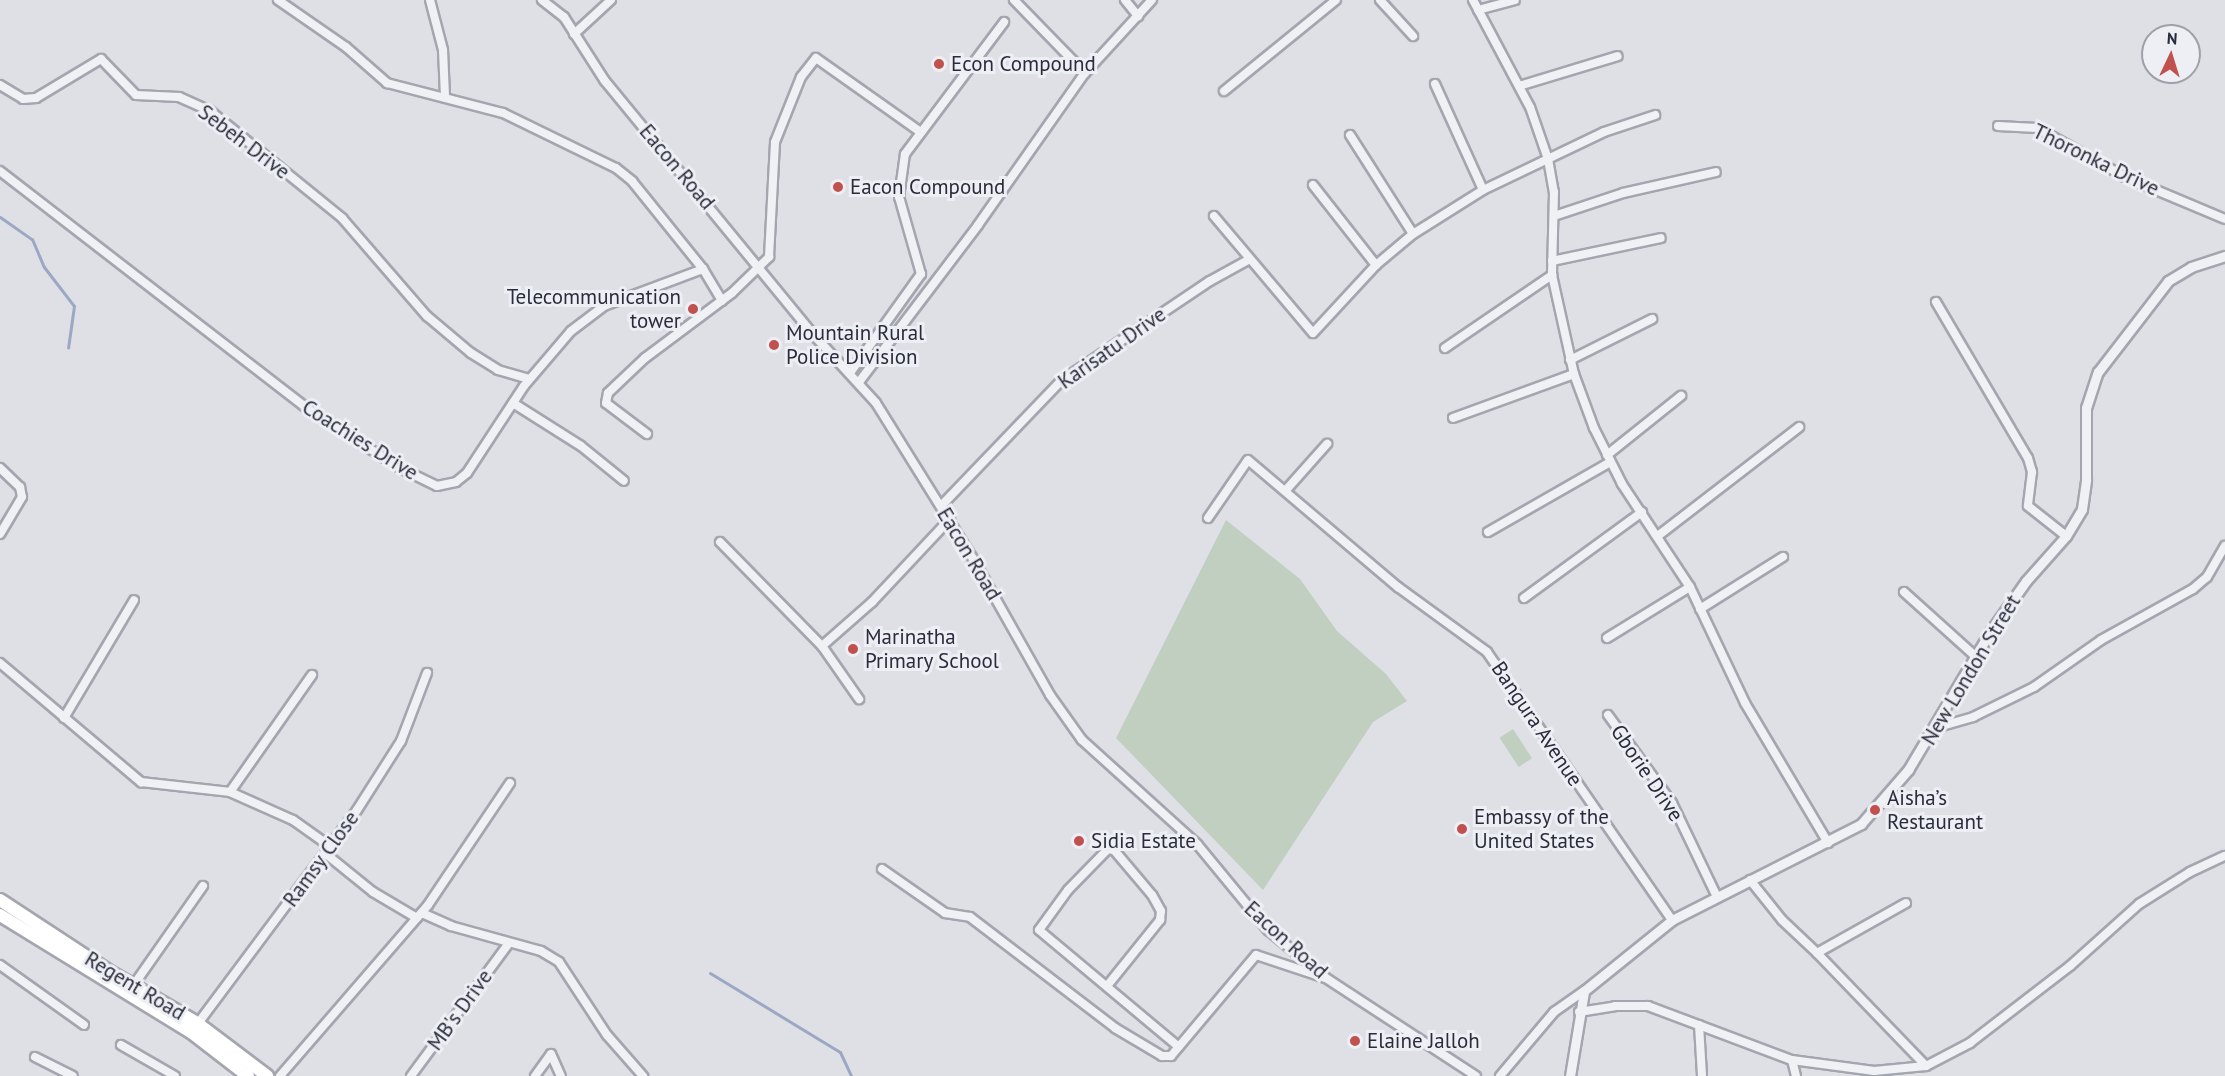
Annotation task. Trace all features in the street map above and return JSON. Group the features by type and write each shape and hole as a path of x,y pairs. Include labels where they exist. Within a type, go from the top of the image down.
{"main road":[{"name":"Regent Road","path":"0,900 30,926 66,950 194,1028 248,1076"},
{"name":"Regent Road","path":"0,915 30,926"},
{"name":"Regent Road","path":"66,950 133,986 267,1076"}],"street":[{"path":"278,0 346,47 387,83 445,96 520,119 616,168 632,181 703,269 722,301"},
{"path":"430,0 443,50 445,96"},
{"name":"Eacon Road","path":"542,0 559,11 605,81 758,268 859,382 950,519 1050,695 1082,740 1197,844 1268,930 1326,978 1476,1076"},
{"path":"574,34 611,0"},
{"path":"1014,0 1085,73"},
{"path":"1125,0 1138,16"},
{"path":"859,382 999,197 1085,73 1152,0"},
{"path":"1224,91 1336,0"},
{"path":"1380,0 1413,36"},
{"path":"1473,0 1519,86 1548,159 1554,216 1552,275 1574,374 1609,459 1690,587 1745,703 1828,843"},
{"path":"1478,10 1515,0"},
{"path":"850,373 921,274 899,197 905,154 919,131 1005,22"},
{"path":"1519,86 1618,56"},
{"path":"646,434 606,403 608,393 645,358 722,301 758,268 771,251 772,165 782,118 801,77 816,58 919,131"},
{"name":"Sebeh Drive","path":"0,85 29,100 96,60 106,61 136,94 179,97 210,111 357,233 427,316 471,353 498,370 530,379"},
{"path":"1435,84 1483,190"},
{"path":"1214,216 1248,260 1313,333 1376,265 1413,234 1483,190 1604,132 1655,115"},
{"name":"Thoronka Drive","path":"1998,126 2037,128 2125,177 2225,219"},
{"path":"1350,135 1413,234"},
{"name":"Coachies Drive","path":"0,171 304,406 425,482 438,486 456,482 467,473 530,379 571,331 604,306 703,269"},
{"path":"1554,216 1623,193 1716,172"},
{"path":"1313,184 1376,265"},
{"path":"1552,261 1661,238"},
{"name":"New London Street","path":"1584,991 1672,920 1828,843 1871,813 1923,750 1975,656 2026,581 2066,536 2082,509 2085,493 2085,416 2098,372 2168,281 2191,267 2225,256"},
{"name":"Karisatu Drive","path":"941,506 1061,381 1210,281 1248,260"},
{"path":"1445,348 1552,275"},
{"path":"1936,302 1957,343 2008,418 2028,458 2032,472 2028,506 2066,536"},
{"path":"1570,360 1652,319"},
{"path":"1453,418 1574,374"},
{"path":"1488,532 1609,459 1681,396"},
{"path":"513,403 581,446 624,481"},
{"path":"1659,535 1799,427"},
{"path":"1286,490 1327,444"},
{"name":"Bangura Avenue","path":"1208,518 1246,461 1286,490 1398,587 1493,658 1672,920"},
{"path":"0,468 20,487 22,496 0,534"},
{"path":"1524,598 1642,512"},
{"path":"822,646 872,602 950,519"},
{"path":"720,542 822,646 859,699"},
{"path":"1935,728 1973,717 2034,687 2101,640 2193,589 2207,577 2225,546"},
{"path":"1700,609 1783,557"},
{"path":"1607,638 1690,587"},
{"path":"1904,592 1975,656"},
{"path":"64,718 134,600"},
{"path":"0,663 141,782 230,792 293,820 373,892 419,915 541,951 562,965 607,1035 643,1076"},
{"name":"Ramsy Close","path":"194,1028 328,851 400,741 427,673"},
{"path":"230,792 281,723 312,675"},
{"name":"Gborie Drive","path":"1608,715 1672,803 1717,897"},
{"path":"280,1076 419,915 510,783"},
{"path":"1107,986 1160,920 1161,911 1114,850 1108,849 1068,890 1039,930 1179,1047"},
{"path":"1579,1012 1614,1006 1648,1006 1792,1059 1874,1071 1926,1066 1987,1030 2070,966 2139,904 2190,872 2225,856"},
{"path":"882,869 945,914 970,917 1148,1051 1171,1056 1256,955 1326,978"},
{"path":"1750,880 1782,920 1926,1066"},
{"path":"133,986 203,886"},
{"path":"1817,953 1906,903"},
{"name":"MB's Drive","path":"411,1076 508,943"},
{"path":"0,965 84,1025"},
{"path":"1570,1076 1584,991"},
{"path":"1500,1076 1514,1055 1554,1012 1584,991"},
{"path":"1699,1025 1702,1076"},
{"path":"121,1046 174,1076"},
{"path":"535,1076 551,1054 561,1076"},
{"path":"35,1057 73,1076"},
{"path":"1792,1059 1796,1076"}],"green space":[{"path":"1226,520 1300,579 1337,631 1386,674 1407,701 1373,722 1263,890 1116,738"},
{"path":"1513,729 1532,758 1519,767 1500,738"}],"waterway":[{"path":"0,217 32,239 44,267 74,306 68,348"},
{"path":"710,973 840,1052 851,1076"}],"place":[{"name":"Econ Compound","path":"939,64"},
{"name":"Eacon Compound","path":"838,187"},
{"name":"Telecommunication tower","path":"693,309"},
{"name":"Mountain Rural Police Division","path":"774,345"},
{"name":"Marinatha Primary School","path":"853,649"},
{"name":"Aisha’s Restaurant","path":"1875,810"},
{"name":"Embassy of the United States","path":"1462,829"},
{"name":"Sidia Estate","path":"1079,841"},
{"name":"Elaine Jalloh","path":"1355,1041"}]}
